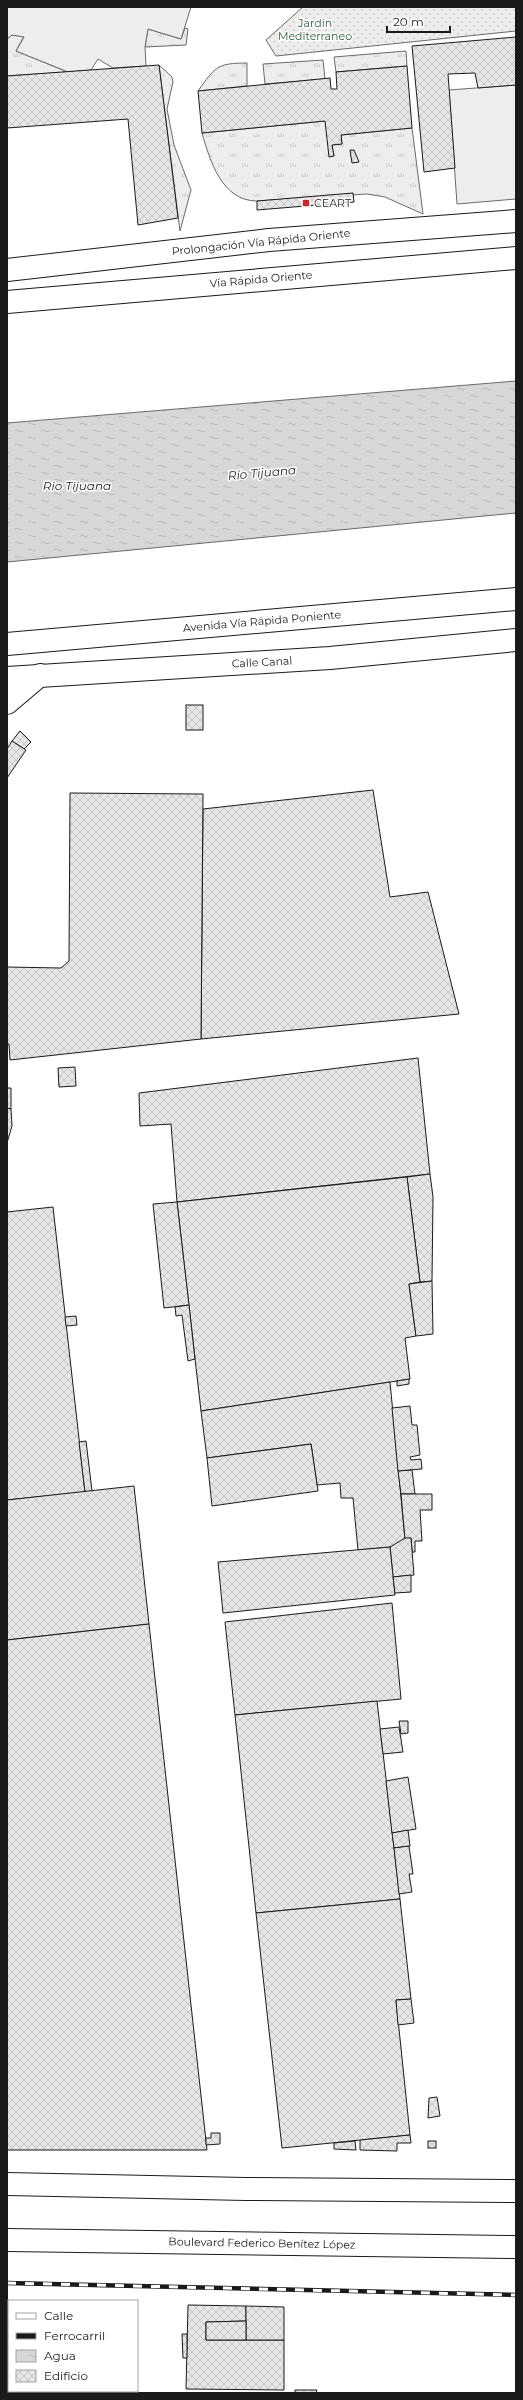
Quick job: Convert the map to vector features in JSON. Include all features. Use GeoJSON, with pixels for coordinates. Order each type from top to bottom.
{"type":"FeatureCollection","features":[{"type":"Feature","properties":{"kind":"main road","name":"Prolongación Vía Rápida Oriente"},"geometry":{"type":"LineString","coordinates":[[7,270],[269,240],[516,221]]}},
{"type":"Feature","properties":{"kind":"main road","name":"Vía Rápida Oriente"},"geometry":{"type":"LineString","coordinates":[[7,302],[516,258]]}},
{"type":"Feature","properties":{"kind":"main road","name":"Avenida Vía Rápida Poniente"},"geometry":{"type":"LineString","coordinates":[[7,644],[516,599]]}},
{"type":"Feature","properties":{"kind":"main road","name":"Calle Canal"},"geometry":{"type":"LineString","coordinates":[[7,678],[330,658],[516,640]]}},
{"type":"Feature","properties":{"kind":"main road"},"geometry":{"type":"LineString","coordinates":[[7,703],[40,675]]}},
{"type":"Feature","properties":{"kind":"main road"},"geometry":{"type":"LineString","coordinates":[[7,2184],[246,2189],[516,2191]]}},
{"type":"Feature","properties":{"kind":"main road","name":"Boulevard Federico Benítez López"},"geometry":{"type":"LineString","coordinates":[[7,2240],[516,2247]]}},
{"type":"Feature","properties":{"kind":"main road"},"geometry":{"type":"LineString","coordinates":[[7,2255],[28,2240]]}},
{"type":"Feature","properties":{"kind":"green space","name":"Jardin Mediterraneo"},"geometry":{"type":"Polygon","coordinates":[[[303,7],[516,7],[516,31],[276,56],[266,40],[303,7]]]}},
{"type":"Feature","properties":{"kind":"green space"},"geometry":{"type":"Polygon","coordinates":[[[185,28],[188,29],[186,45],[145,47],[148,29],[181,39],[185,28]]]}},
{"type":"Feature","properties":{"kind":"green space"},"geometry":{"type":"Polygon","coordinates":[[[12,35],[24,36],[16,51],[68,72],[7,76],[7,39],[12,35]]]}},
{"type":"Feature","properties":{"kind":"green space"},"geometry":{"type":"Polygon","coordinates":[[[406,51],[407,66],[336,72],[334,57],[406,51]]]}},
{"type":"Feature","properties":{"kind":"green space"},"geometry":{"type":"Polygon","coordinates":[[[323,60],[325,79],[265,84],[263,64],[323,60]]]}},
{"type":"Feature","properties":{"kind":"green space"},"geometry":{"type":"Polygon","coordinates":[[[247,63],[247,86],[198,91],[209,76],[218,68],[229,64],[247,63]]]}},
{"type":"Feature","properties":{"kind":"green space"},"geometry":{"type":"Polygon","coordinates":[[[159,65],[172,77],[173,82],[167,109],[174,145],[191,190],[180,231],[159,65]]]}},
{"type":"Feature","properties":{"kind":"green space"},"geometry":{"type":"Polygon","coordinates":[[[325,121],[334,156],[332,145],[342,144],[341,135],[412,128],[423,214],[385,197],[367,194],[257,201],[245,199],[226,187],[219,178],[209,155],[202,133],[325,121]]]}},
{"type":"Feature","properties":{"kind":"shaded area"},"geometry":{"type":"Polygon","coordinates":[[[7,7],[191,7],[181,39],[148,29],[145,47],[146,66],[113,68],[98,59],[91,70],[68,72],[16,51],[24,37],[12,35],[7,39],[7,7]]]}},
{"type":"Feature","properties":{"kind":"shaded area"},"geometry":{"type":"Polygon","coordinates":[[[516,85],[516,199],[457,204],[449,90],[516,85]]]}},
{"type":"Feature","properties":{"kind":"water","name":"Rio Tijuana"},"geometry":{"type":"Polygon","coordinates":[[[516,381],[516,513],[7,562],[7,423],[516,381]]]}},
{"type":"Feature","properties":{"kind":"building"},"geometry":{"type":"Polygon","coordinates":[[[516,37],[516,85],[478,88],[475,73],[448,74],[455,168],[424,172],[412,46],[516,37]]]}},
{"type":"Feature","properties":{"kind":"building"},"geometry":{"type":"Polygon","coordinates":[[[159,65],[178,218],[138,225],[128,119],[7,128],[7,76],[159,65]]]}},
{"type":"Feature","properties":{"kind":"building"},"geometry":{"type":"Polygon","coordinates":[[[407,66],[412,128],[341,135],[342,144],[332,145],[334,156],[329,157],[325,121],[202,133],[198,91],[330,78],[331,89],[337,89],[336,72],[407,66]]]}},
{"type":"Feature","properties":{"kind":"building"},"geometry":{"type":"Polygon","coordinates":[[[350,150],[354,150],[359,162],[352,163],[350,150]]]}},
{"type":"Feature","properties":{"kind":"building"},"geometry":{"type":"Polygon","coordinates":[[[353,193],[354,202],[257,210],[257,201],[353,193]]]}},
{"type":"Feature","properties":{"kind":"building"},"geometry":{"type":"Polygon","coordinates":[[[186,705],[203,705],[203,730],[186,730],[186,705]]]}},
{"type":"Feature","properties":{"kind":"building"},"geometry":{"type":"Polygon","coordinates":[[[20,731],[31,742],[24,749],[12,741],[20,731]]]}},
{"type":"Feature","properties":{"kind":"building"},"geometry":{"type":"Polygon","coordinates":[[[12,741],[26,750],[7,778],[7,749],[12,741]]]}},
{"type":"Feature","properties":{"kind":"building"},"geometry":{"type":"Polygon","coordinates":[[[373,790],[390,897],[428,892],[459,1014],[201,1039],[203,809],[373,790]]]}},
{"type":"Feature","properties":{"kind":"building"},"geometry":{"type":"Polygon","coordinates":[[[70,793],[203,794],[201,1039],[10,1060],[9,1044],[7,1044],[7,967],[61,968],[69,961],[70,793]]]}},
{"type":"Feature","properties":{"kind":"building"},"geometry":{"type":"Polygon","coordinates":[[[418,1058],[430,1174],[177,1202],[171,1124],[140,1126],[139,1093],[418,1058]]]}},
{"type":"Feature","properties":{"kind":"building"},"geometry":{"type":"Polygon","coordinates":[[[75,1067],[76,1086],[59,1087],[58,1068],[75,1067]]]}},
{"type":"Feature","properties":{"kind":"building"},"geometry":{"type":"Polygon","coordinates":[[[7,1088],[11,1088],[11,1109],[7,1108],[7,1088]]]}},
{"type":"Feature","properties":{"kind":"building"},"geometry":{"type":"Polygon","coordinates":[[[7,1108],[11,1109],[12,1126],[7,1143],[7,1108]]]}},
{"type":"Feature","properties":{"kind":"building"},"geometry":{"type":"Polygon","coordinates":[[[430,1174],[433,1197],[432,1281],[420,1282],[407,1177],[430,1174]]]}},
{"type":"Feature","properties":{"kind":"building"},"geometry":{"type":"Polygon","coordinates":[[[407,1177],[420,1282],[409,1284],[416,1336],[405,1338],[410,1379],[201,1411],[177,1202],[407,1177]]]}},
{"type":"Feature","properties":{"kind":"building"},"geometry":{"type":"Polygon","coordinates":[[[177,1202],[189,1305],[164,1308],[153,1204],[177,1202]]]}},
{"type":"Feature","properties":{"kind":"building"},"geometry":{"type":"Polygon","coordinates":[[[53,1207],[85,1492],[7,1500],[7,1212],[53,1207]]]}},
{"type":"Feature","properties":{"kind":"building"},"geometry":{"type":"Polygon","coordinates":[[[432,1281],[433,1334],[416,1336],[409,1284],[432,1281]]]}},
{"type":"Feature","properties":{"kind":"building"},"geometry":{"type":"Polygon","coordinates":[[[189,1305],[195,1359],[188,1361],[182,1315],[176,1316],[175,1307],[189,1305]]]}},
{"type":"Feature","properties":{"kind":"building"},"geometry":{"type":"Polygon","coordinates":[[[76,1316],[77,1325],[66,1326],[65,1317],[76,1316]]]}},
{"type":"Feature","properties":{"kind":"building"},"geometry":{"type":"Polygon","coordinates":[[[409,1379],[409,1384],[397,1386],[397,1381],[409,1379]]]}},
{"type":"Feature","properties":{"kind":"building"},"geometry":{"type":"Polygon","coordinates":[[[390,1382],[405,1539],[391,1547],[358,1550],[353,1498],[341,1498],[340,1483],[317,1485],[311,1444],[207,1458],[201,1411],[390,1382]]]}},
{"type":"Feature","properties":{"kind":"building"},"geometry":{"type":"Polygon","coordinates":[[[410,1406],[412,1425],[417,1425],[420,1455],[410,1457],[411,1460],[421,1459],[422,1469],[398,1471],[392,1408],[410,1406]]]}},
{"type":"Feature","properties":{"kind":"building"},"geometry":{"type":"Polygon","coordinates":[[[86,1441],[92,1491],[85,1492],[79,1442],[86,1441]]]}},
{"type":"Feature","properties":{"kind":"building"},"geometry":{"type":"Polygon","coordinates":[[[311,1444],[318,1491],[212,1506],[207,1458],[311,1444]]]}},
{"type":"Feature","properties":{"kind":"building"},"geometry":{"type":"Polygon","coordinates":[[[412,1470],[415,1494],[401,1494],[398,1471],[412,1470]]]}},
{"type":"Feature","properties":{"kind":"building"},"geometry":{"type":"Polygon","coordinates":[[[134,1486],[149,1624],[7,1640],[7,1500],[134,1486]]]}},
{"type":"Feature","properties":{"kind":"building"},"geometry":{"type":"Polygon","coordinates":[[[401,1494],[432,1494],[432,1510],[420,1510],[422,1541],[415,1541],[415,1552],[412,1552],[411,1538],[405,1539],[401,1494]]]}},
{"type":"Feature","properties":{"kind":"building"},"geometry":{"type":"Polygon","coordinates":[[[405,1538],[411,1538],[414,1575],[393,1577],[390,1547],[405,1538]]]}},
{"type":"Feature","properties":{"kind":"building"},"geometry":{"type":"Polygon","coordinates":[[[390,1547],[395,1595],[223,1613],[218,1562],[390,1547]]]}},
{"type":"Feature","properties":{"kind":"building"},"geometry":{"type":"Polygon","coordinates":[[[411,1575],[411,1592],[395,1593],[393,1577],[411,1575]]]}},
{"type":"Feature","properties":{"kind":"building"},"geometry":{"type":"Polygon","coordinates":[[[392,1603],[401,1699],[235,1715],[225,1622],[392,1603]]]}},
{"type":"Feature","properties":{"kind":"building"},"geometry":{"type":"Polygon","coordinates":[[[149,1624],[207,2150],[7,2150],[7,1640],[149,1624]]]}},
{"type":"Feature","properties":{"kind":"building"},"geometry":{"type":"Polygon","coordinates":[[[377,1701],[400,1899],[256,1913],[235,1715],[377,1701]]]}},
{"type":"Feature","properties":{"kind":"building"},"geometry":{"type":"Polygon","coordinates":[[[399,1721],[408,1721],[408,1733],[401,1734],[399,1721]]]}},
{"type":"Feature","properties":{"kind":"building"},"geometry":{"type":"Polygon","coordinates":[[[399,1727],[403,1752],[383,1754],[380,1729],[399,1727]]]}},
{"type":"Feature","properties":{"kind":"building"},"geometry":{"type":"Polygon","coordinates":[[[408,1777],[416,1829],[392,1833],[386,1781],[408,1777]]]}},
{"type":"Feature","properties":{"kind":"building"},"geometry":{"type":"Polygon","coordinates":[[[408,1830],[410,1846],[394,1848],[392,1833],[408,1830]]]}},
{"type":"Feature","properties":{"kind":"building"},"geometry":{"type":"Polygon","coordinates":[[[409,1846],[413,1874],[409,1874],[412,1892],[399,1894],[394,1848],[409,1846]]]}},
{"type":"Feature","properties":{"kind":"building"},"geometry":{"type":"Polygon","coordinates":[[[400,1899],[411,1999],[396,2000],[410,2135],[282,2148],[256,1913],[400,1899]]]}},
{"type":"Feature","properties":{"kind":"building"},"geometry":{"type":"Polygon","coordinates":[[[411,1999],[414,2023],[398,2025],[396,2000],[411,1999]]]}},
{"type":"Feature","properties":{"kind":"building"},"geometry":{"type":"Polygon","coordinates":[[[437,2097],[440,2116],[428,2118],[429,2098],[437,2097]]]}},
{"type":"Feature","properties":{"kind":"building"},"geometry":{"type":"Polygon","coordinates":[[[211,2133],[220,2133],[220,2144],[206,2145],[206,2138],[211,2138],[211,2133]]]}},
{"type":"Feature","properties":{"kind":"building"},"geometry":{"type":"Polygon","coordinates":[[[410,2135],[411,2143],[397,2143],[397,2151],[360,2150],[360,2140],[410,2135]]]}},
{"type":"Feature","properties":{"kind":"building"},"geometry":{"type":"Polygon","coordinates":[[[355,2141],[356,2150],[334,2149],[334,2143],[355,2141]]]}},
{"type":"Feature","properties":{"kind":"building"},"geometry":{"type":"Polygon","coordinates":[[[428,2141],[436,2141],[436,2148],[428,2148],[428,2141]]]}},
{"type":"Feature","properties":{"kind":"building"},"geometry":{"type":"Polygon","coordinates":[[[188,2305],[246,2306],[246,2321],[206,2322],[206,2340],[284,2340],[284,2390],[186,2389],[188,2305]]]}},
{"type":"Feature","properties":{"kind":"building"},"geometry":{"type":"Polygon","coordinates":[[[246,2306],[284,2307],[284,2340],[246,2340],[246,2306]]]}},
{"type":"Feature","properties":{"kind":"building"},"geometry":{"type":"Polygon","coordinates":[[[246,2321],[246,2340],[206,2340],[206,2322],[246,2321]]]}},
{"type":"Feature","properties":{"kind":"building"},"geometry":{"type":"Polygon","coordinates":[[[182,2334],[187,2334],[187,2358],[183,2358],[182,2334]]]}},
{"type":"Feature","properties":{"kind":"building"},"geometry":{"type":"Polygon","coordinates":[[[7,2353],[8,2353],[8,2390],[7,2353]]]}},
{"type":"Feature","properties":{"kind":"building"},"geometry":{"type":"Polygon","coordinates":[[[295,2390],[317,2390],[316,2393],[295,2393],[295,2390]]]}},
{"type":"Feature","properties":{"kind":"building"},"geometry":{"type":"Polygon","coordinates":[[[41,2392],[70,2392],[70,2393],[41,2392]]]}},
{"type":"Feature","properties":{"kind":"railway"},"geometry":{"type":"LineString","coordinates":[[7,2283],[516,2295]]}},
{"type":"Feature","properties":{"kind":"place","name":"CEART"},"geometry":{"type":"Point","coordinates":[306,203]}},
{"type":"Feature","properties":{"kind":"water label","name":"Río Tijuana"},"geometry":{"type":"Point","coordinates":[262,473]}}]}
